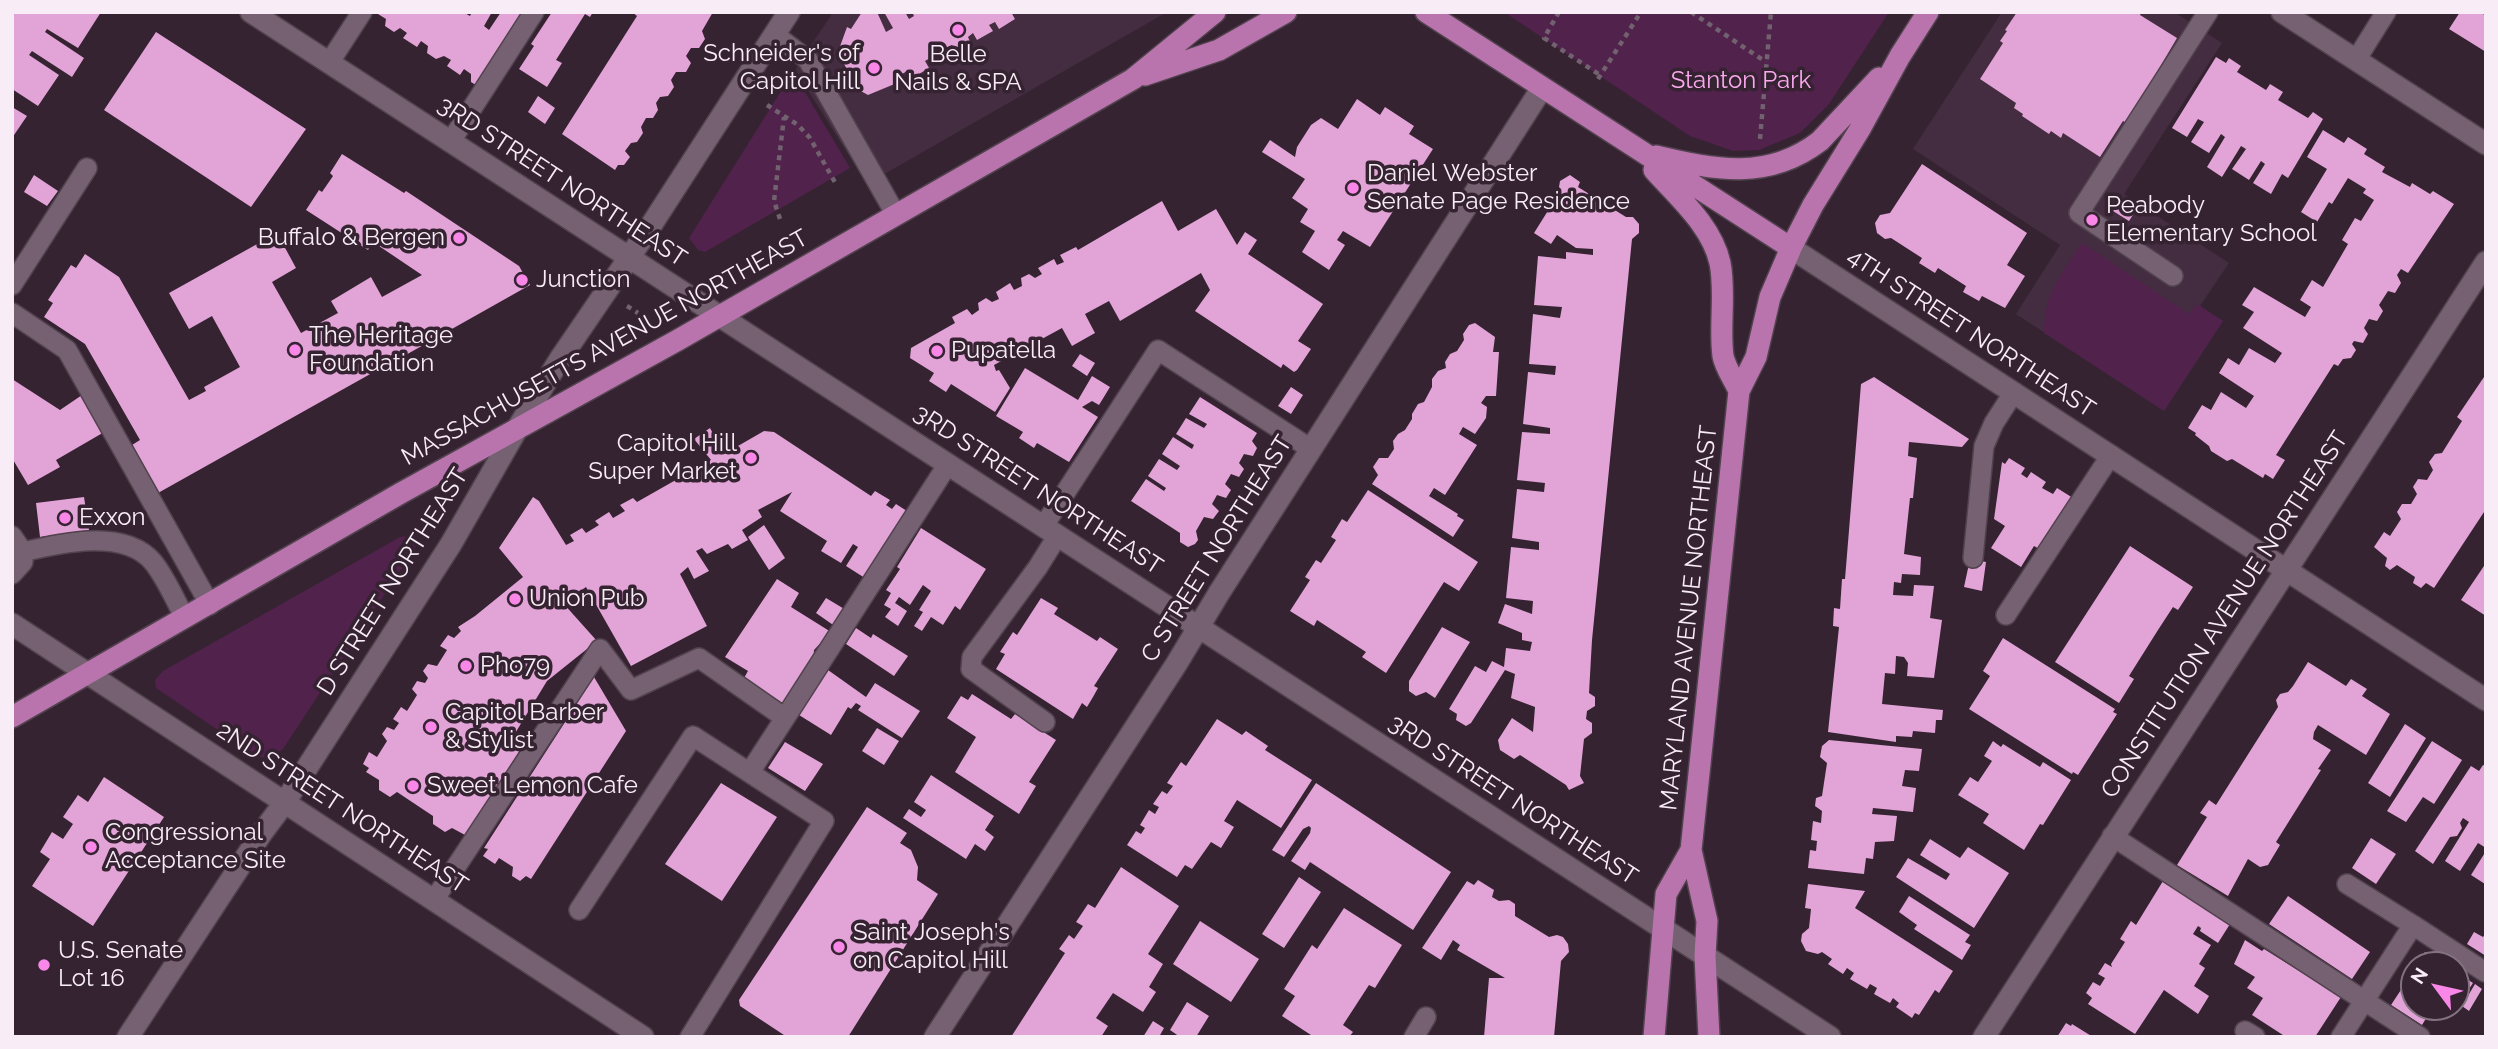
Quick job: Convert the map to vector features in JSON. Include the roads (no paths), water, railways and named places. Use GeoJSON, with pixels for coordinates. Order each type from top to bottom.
{"type":"FeatureCollection","features":[{"type":"Feature","properties":{"kind":"main road","name":"MASSACHUSETTS AVENUE NORTHEAST"},"geometry":{"type":"LineString","coordinates":[[12,717],[401,493],[720,315],[1133,79],[1215,12]]}},
{"type":"Feature","properties":{"kind":"main road"},"geometry":{"type":"LineString","coordinates":[[1133,79],[1219,50],[1286,12]]}},
{"type":"Feature","properties":{"kind":"main road"},"geometry":{"type":"LineString","coordinates":[[1791,248],[1813,205],[1928,12]]}},
{"type":"Feature","properties":{"kind":"main road","name":"4TH STREET NORTHEAST"},"geometry":{"type":"LineString","coordinates":[[1433,15],[1639,152],[1791,248]]}},
{"type":"Feature","properties":{"kind":"main road"},"geometry":{"type":"LineString","coordinates":[[1639,152],[1699,166],[1731,169],[1782,163],[1820,141],[1900,56]]}},
{"type":"Feature","properties":{"kind":"main road"},"geometry":{"type":"LineString","coordinates":[[1639,152],[1698,221],[1716,250],[1720,264],[1723,357],[1739,391]]}},
{"type":"Feature","properties":{"kind":"main road","name":"MARYLAND AVENUE NORTHEAST"},"geometry":{"type":"LineString","coordinates":[[1709,1037],[1705,956],[1707,920],[1691,850],[1739,391],[1755,357],[1770,296],[1791,248]]}},
{"type":"Feature","properties":{"kind":"main road","name":"MARYLAND AVENUE NORTHEAST"},"geometry":{"type":"LineString","coordinates":[[1654,1037],[1667,894],[1691,850]]}},
{"type":"Feature","properties":{"kind":"street","name":"3RD STREET NORTHEAST"},"geometry":{"type":"LineString","coordinates":[[251,12],[1830,1037]]}},
{"type":"Feature","properties":{"kind":"street","name":"D STREET NORTHEAST"},"geometry":{"type":"LineString","coordinates":[[128,1037],[261,834],[285,802],[451,544],[560,359],[789,12]]}},
{"type":"Feature","properties":{"kind":"street"},"geometry":{"type":"LineString","coordinates":[[2282,12],[2486,144]]}},
{"type":"Feature","properties":{"kind":"street","name":"C STREET NORTHEAST"},"geometry":{"type":"LineString","coordinates":[[934,1037],[1542,88]]}},
{"type":"Feature","properties":{"kind":"street","name":"4TH STREET NORTHEAST"},"geometry":{"type":"LineString","coordinates":[[1791,248],[2486,700]]}},
{"type":"Feature","properties":{"kind":"street","name":"CONSTITUTION AVENUE NORTHEAST"},"geometry":{"type":"LineString","coordinates":[[1984,1037],[2008,996],[2486,262]]}},
{"type":"Feature","properties":{"kind":"street","name":"2ND STREET NORTHEAST"},"geometry":{"type":"LineString","coordinates":[[12,624],[643,1037]]}},
{"type":"Feature","properties":{"kind":"street","name":"CONSTITUTION AVENUE NORTHEAST"},"geometry":{"type":"LineString","coordinates":[[1972,1037],[2008,996]]}},
{"type":"Feature","properties":{"kind":"lane"},"geometry":{"type":"LineString","coordinates":[[329,63],[362,12]]}},
{"type":"Feature","properties":{"kind":"lane"},"geometry":{"type":"LineString","coordinates":[[450,141],[534,12]]}},
{"type":"Feature","properties":{"kind":"lane"},"geometry":{"type":"LineString","coordinates":[[2173,276],[2079,213],[2208,12]]}},
{"type":"Feature","properties":{"kind":"lane"},"geometry":{"type":"LineString","coordinates":[[2356,60],[2386,12]]}},
{"type":"Feature","properties":{"kind":"lane"},"geometry":{"type":"LineString","coordinates":[[774,34],[808,60],[896,215]]}},
{"type":"Feature","properties":{"kind":"lane"},"geometry":{"type":"LineString","coordinates":[[12,285],[87,168]]}},
{"type":"Feature","properties":{"kind":"lane"},"geometry":{"type":"LineString","coordinates":[[12,313],[68,351],[210,605]]}},
{"type":"Feature","properties":{"kind":"lane"},"geometry":{"type":"LineString","coordinates":[[1045,722],[971,669],[972,657],[1038,567],[1051,531],[1158,351],[1311,449]]}},
{"type":"Feature","properties":{"kind":"lane"},"geometry":{"type":"LineString","coordinates":[[1973,558],[1984,446],[1994,423],[2014,392]]}},
{"type":"Feature","properties":{"kind":"lane"},"geometry":{"type":"LineString","coordinates":[[2006,615],[2111,455]]}},
{"type":"Feature","properties":{"kind":"lane"},"geometry":{"type":"LineString","coordinates":[[750,772],[948,464]]}},
{"type":"Feature","properties":{"kind":"lane"},"geometry":{"type":"LineString","coordinates":[[12,574],[23,562],[18,544],[100,541],[132,546],[152,561],[185,618]]}},
{"type":"Feature","properties":{"kind":"lane"},"geometry":{"type":"LineString","coordinates":[[434,900],[600,649],[631,691],[699,658],[785,718]]}},
{"type":"Feature","properties":{"kind":"lane"},"geometry":{"type":"LineString","coordinates":[[579,910],[693,736],[824,821],[690,1037]]}},
{"type":"Feature","properties":{"kind":"lane"},"geometry":{"type":"LineString","coordinates":[[2112,836],[2420,1037]]}},
{"type":"Feature","properties":{"kind":"lane"},"geometry":{"type":"LineString","coordinates":[[2347,884],[2485,972]]}},
{"type":"Feature","properties":{"kind":"lane"},"geometry":{"type":"LineString","coordinates":[[2341,1037],[2413,925]]}},
{"type":"Feature","properties":{"kind":"lane"},"geometry":{"type":"LineString","coordinates":[[1414,1037],[1426,1017]]}},
{"type":"Feature","properties":{"kind":"place","name":"Belle Nails & SPA"},"geometry":{"type":"Point","coordinates":[958,30]}},
{"type":"Feature","properties":{"kind":"place","name":"Schneider's of Capitol Hill"},"geometry":{"type":"Point","coordinates":[874,68]}},
{"type":"Feature","properties":{"kind":"place","name":"Daniel Webster Senate Page Residence"},"geometry":{"type":"Point","coordinates":[1353,188]}},
{"type":"Feature","properties":{"kind":"place","name":"Peabody Elementary School"},"geometry":{"type":"Point","coordinates":[2092,220]}},
{"type":"Feature","properties":{"kind":"place","name":"Buffalo & Bergen"},"geometry":{"type":"Point","coordinates":[459,238]}},
{"type":"Feature","properties":{"kind":"place","name":"Junction"},"geometry":{"type":"Point","coordinates":[522,280]}},
{"type":"Feature","properties":{"kind":"place","name":"The Heritage Foundation"},"geometry":{"type":"Point","coordinates":[295,350]}},
{"type":"Feature","properties":{"kind":"place","name":"Pupatella"},"geometry":{"type":"Point","coordinates":[937,351]}},
{"type":"Feature","properties":{"kind":"place","name":"Capitol Hill Super Market"},"geometry":{"type":"Point","coordinates":[751,458]}},
{"type":"Feature","properties":{"kind":"place","name":"Exxon"},"geometry":{"type":"Point","coordinates":[65,518]}},
{"type":"Feature","properties":{"kind":"place","name":"Union Pub"},"geometry":{"type":"Point","coordinates":[515,599]}},
{"type":"Feature","properties":{"kind":"place","name":"Pho79"},"geometry":{"type":"Point","coordinates":[466,666]}},
{"type":"Feature","properties":{"kind":"place","name":"Capitol Barber & Stylist"},"geometry":{"type":"Point","coordinates":[431,727]}},
{"type":"Feature","properties":{"kind":"place","name":"Sweet Lemon Cafe"},"geometry":{"type":"Point","coordinates":[413,786]}},
{"type":"Feature","properties":{"kind":"place","name":"Congressional Acceptance Site"},"geometry":{"type":"Point","coordinates":[91,847]}},
{"type":"Feature","properties":{"kind":"place","name":"Saint Joseph's on Capitol Hill"},"geometry":{"type":"Point","coordinates":[839,947]}},
{"type":"Feature","properties":{"kind":"place","name":"U.S. Senate Lot 16"},"geometry":{"type":"Point","coordinates":[44,965]}},
{"type":"Feature","properties":{"kind":"park label","name":"Stanton Park"},"geometry":{"type":"Point","coordinates":[1741,81]}}]}
